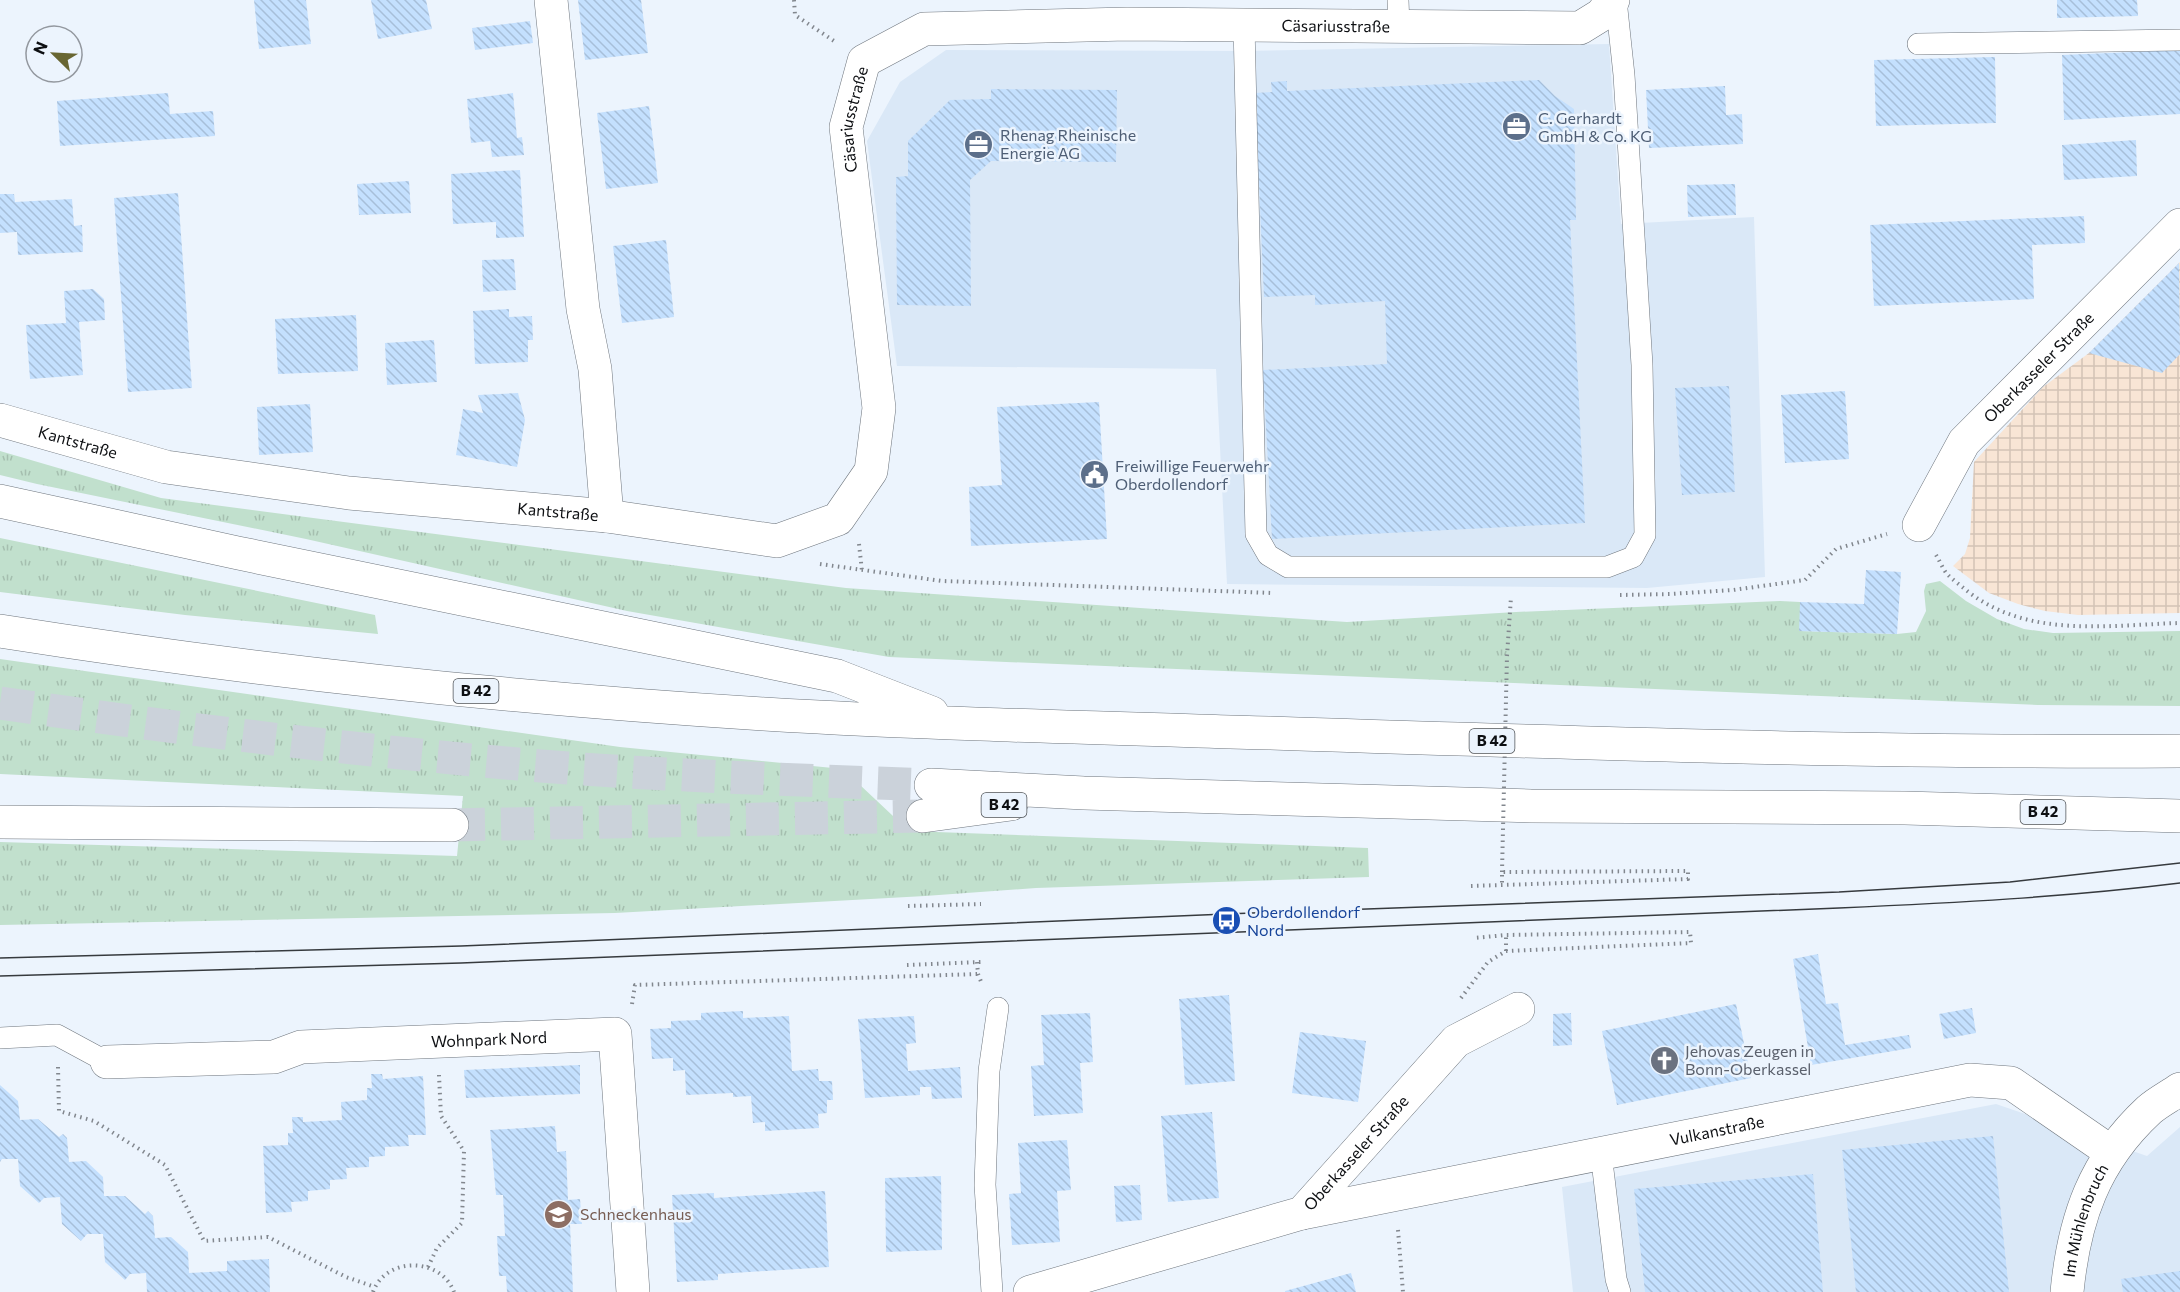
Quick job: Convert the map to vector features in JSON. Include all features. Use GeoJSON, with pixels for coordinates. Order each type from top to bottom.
{"type":"FeatureCollection","features":[{"type":"Feature","properties":{"kind":"main road","name":"Kantstraße"},"geometry":{"type":"LineString","coordinates":[[0,420],[166,467],[349,492],[607,516],[595,369],[583,309],[551,0]]}},
{"type":"Feature","properties":{"kind":"main road","name":"Cäsariusstraße"},"geometry":{"type":"LineString","coordinates":[[607,516],[777,541],[838,519],[871,471],[879,408],[846,127],[864,61],[924,29],[1127,24],[1244,25],[1398,14],[1580,28],[1601,15],[1615,0]]}},
{"type":"Feature","properties":{"kind":"main road","name":"Oberkasseler Straße"},"geometry":{"type":"LineString","coordinates":[[1919,525],[1964,442],[2180,225]]}},
{"type":"Feature","properties":{"kind":"main road","name":"B 42"},"geometry":{"type":"LineString","coordinates":[[0,501],[238,553],[837,676],[956,723]]}},
{"type":"Feature","properties":{"kind":"main road","name":"B 42"},"geometry":{"type":"LineString","coordinates":[[0,631],[197,659],[386,682],[765,714],[956,723],[1534,742],[2017,752],[2180,751]]}},
{"type":"Feature","properties":{"kind":"main road","name":"B 42"},"geometry":{"type":"LineString","coordinates":[[927,800],[1084,794],[1531,806],[1905,808],[2180,816]]}},
{"type":"Feature","properties":{"kind":"main road"},"geometry":{"type":"LineString","coordinates":[[0,822],[452,825]]}},
{"type":"Feature","properties":{"kind":"main road","name":"Oberkasseler Straße"},"geometry":{"type":"LineString","coordinates":[[1030,1292],[1302,1213],[1456,1041],[1518,1010]]}},
{"type":"Feature","properties":{"kind":"main road"},"geometry":{"type":"LineString","coordinates":[[615,1034],[633,1292]]}},
{"type":"Feature","properties":{"kind":"main road","name":"Wohnpark Nord"},"geometry":{"type":"LineString","coordinates":[[107,1062],[274,1057],[301,1047],[615,1034]]}},
{"type":"Feature","properties":{"kind":"main road","name":"Vulkanstraße"},"geometry":{"type":"LineString","coordinates":[[1302,1213],[1970,1080],[2012,1083],[2111,1152]]}},
{"type":"Feature","properties":{"kind":"main road","name":"Im Mühlenbruch"},"geometry":{"type":"LineString","coordinates":[[2067,1292],[2071,1255],[2085,1200],[2111,1152],[2150,1109],[2180,1089]]}},
{"type":"Feature","properties":{"kind":"lane"},"geometry":{"type":"LineString","coordinates":[[1244,25],[1256,534],[1268,555],[1288,567],[1607,567],[1633,557],[1645,535],[1642,365],[1624,75],[1615,0]]}},
{"type":"Feature","properties":{"kind":"lane"},"geometry":{"type":"LineString","coordinates":[[1918,44],[2180,40]]}},
{"type":"Feature","properties":{"kind":"lane"},"geometry":{"type":"LineString","coordinates":[[992,1292],[985,1185],[989,1071],[998,1008]]}},
{"type":"Feature","properties":{"kind":"lane"},"geometry":{"type":"LineString","coordinates":[[0,1038],[57,1035],[107,1062]]}},
{"type":"Feature","properties":{"kind":"lane"},"geometry":{"type":"LineString","coordinates":[[1601,1153],[1616,1279],[1620,1292]]}},
{"type":"Feature","properties":{"kind":"path"},"geometry":{"type":"LineString","coordinates":[[794,0],[795,15],[864,61]]}},
{"type":"Feature","properties":{"kind":"path"},"geometry":{"type":"LineString","coordinates":[[1502,885],[1507,656],[1511,597]]}},
{"type":"Feature","properties":{"kind":"path"},"geometry":{"type":"LineString","coordinates":[[1471,886],[1688,879],[1688,871],[1502,872]]}},
{"type":"Feature","properties":{"kind":"path"},"geometry":{"type":"LineString","coordinates":[[908,906],[981,904]]}},
{"type":"Feature","properties":{"kind":"path"},"geometry":{"type":"LineString","coordinates":[[1474,938],[1506,935],[1690,932],[1691,943],[1506,951],[1506,935]]}},
{"type":"Feature","properties":{"kind":"path"},"geometry":{"type":"LineString","coordinates":[[615,1034],[629,1018],[635,985],[978,974],[979,962],[907,965]]}},
{"type":"Feature","properties":{"kind":"path"},"geometry":{"type":"LineString","coordinates":[[57,1035],[60,1111],[94,1121],[165,1165],[204,1241],[268,1237],[374,1290],[385,1275],[398,1267],[413,1264],[429,1267],[442,1275],[454,1292]]}},
{"type":"Feature","properties":{"kind":"path"},"geometry":{"type":"LineString","coordinates":[[429,1267],[437,1248],[462,1223],[464,1151],[441,1116],[438,1041]]}},
{"type":"Feature","properties":{"kind":"path"},"geometry":{"type":"LineString","coordinates":[[1395,1195],[1403,1292]]}},
{"type":"Feature","properties":{"kind":"shaded area"},"geometry":{"type":"Polygon","coordinates":[[[1609,44],[1621,224],[1754,217],[1765,577],[1647,588],[1227,584],[1216,369],[897,366],[867,141],[900,82],[946,50],[1241,51],[1609,44]]]}},
{"type":"Feature","properties":{"kind":"shaded area"},"geometry":{"type":"Polygon","coordinates":[[[2180,262],[2180,613],[2078,615],[2045,611],[1989,593],[1953,566],[1965,554],[1970,538],[1974,462],[2043,387],[2089,353],[2180,262]]]}},
{"type":"Feature","properties":{"kind":"shaded area"},"geometry":{"type":"Polygon","coordinates":[[[1996,1104],[2147,1156],[2180,1127],[2180,1292],[1573,1292],[1562,1187],[1996,1104]]]}},
{"type":"Feature","properties":{"kind":"green space"},"geometry":{"type":"Polygon","coordinates":[[[0,451],[161,498],[846,588],[1347,622],[1516,612],[1780,601],[1800,602],[1800,631],[1897,634],[1916,632],[1926,611],[1924,591],[1926,584],[1940,581],[1966,601],[1997,619],[2024,629],[2053,633],[2180,631],[2180,706],[2038,705],[889,657],[627,611],[306,539],[37,484],[0,475],[0,451]]]}},
{"type":"Feature","properties":{"kind":"green space"},"geometry":{"type":"Polygon","coordinates":[[[0,538],[375,615],[378,634],[185,615],[0,592],[0,538]]]}},
{"type":"Feature","properties":{"kind":"green space"},"geometry":{"type":"Polygon","coordinates":[[[0,659],[620,747],[843,769],[909,831],[1368,848],[1369,877],[1036,888],[615,913],[0,925],[0,842],[457,856],[463,796],[0,774],[0,659]]]}},
{"type":"Feature","properties":{"kind":"building"},"geometry":{"type":"Polygon","coordinates":[[[254,0],[306,0],[311,44],[259,49],[254,0]]]}},
{"type":"Feature","properties":{"kind":"building"},"geometry":{"type":"Polygon","coordinates":[[[371,0],[426,0],[432,29],[378,39],[371,0]]]}},
{"type":"Feature","properties":{"kind":"building"},"geometry":{"type":"Polygon","coordinates":[[[578,0],[641,0],[648,53],[585,60],[578,0]]]}},
{"type":"Feature","properties":{"kind":"building"},"geometry":{"type":"Polygon","coordinates":[[[2057,0],[2137,0],[2138,16],[2057,18],[2057,0]]]}},
{"type":"Feature","properties":{"kind":"building"},"geometry":{"type":"Polygon","coordinates":[[[530,21],[533,43],[475,50],[472,28],[530,21]]]}},
{"type":"Feature","properties":{"kind":"building"},"geometry":{"type":"Polygon","coordinates":[[[2180,50],[2180,114],[2064,120],[2062,55],[2180,50]]]}},
{"type":"Feature","properties":{"kind":"building"},"geometry":{"type":"Polygon","coordinates":[[[1995,57],[1996,123],[1876,126],[1874,60],[1995,57]]]}},
{"type":"Feature","properties":{"kind":"building"},"geometry":{"type":"Polygon","coordinates":[[[1539,80],[1555,96],[1574,109],[1576,220],[1570,220],[1585,523],[1272,539],[1263,370],[1387,364],[1385,301],[1315,305],[1315,295],[1264,297],[1255,93],[1272,92],[1271,82],[1287,81],[1287,91],[1539,80]]]}},
{"type":"Feature","properties":{"kind":"building"},"geometry":{"type":"Polygon","coordinates":[[[1725,86],[1726,115],[1742,114],[1743,144],[1649,148],[1646,90],[1725,86]]]}},
{"type":"Feature","properties":{"kind":"building"},"geometry":{"type":"Polygon","coordinates":[[[991,89],[1117,90],[1116,162],[991,161],[970,180],[971,306],[897,305],[896,177],[908,176],[908,141],[950,100],[991,99],[991,89]]]}},
{"type":"Feature","properties":{"kind":"building"},"geometry":{"type":"Polygon","coordinates":[[[168,93],[170,114],[213,111],[215,136],[60,146],[57,101],[168,93]]]}},
{"type":"Feature","properties":{"kind":"building"},"geometry":{"type":"Polygon","coordinates":[[[513,93],[517,138],[522,137],[524,155],[492,157],[490,141],[471,143],[467,99],[513,93]]]}},
{"type":"Feature","properties":{"kind":"building"},"geometry":{"type":"Polygon","coordinates":[[[649,106],[658,183],[606,189],[597,113],[649,106]]]}},
{"type":"Feature","properties":{"kind":"building"},"geometry":{"type":"Polygon","coordinates":[[[2136,140],[2137,176],[2064,180],[2062,145],[2136,140]]]}},
{"type":"Feature","properties":{"kind":"building"},"geometry":{"type":"Polygon","coordinates":[[[520,170],[524,237],[496,238],[496,222],[453,224],[451,174],[520,170]]]}},
{"type":"Feature","properties":{"kind":"building"},"geometry":{"type":"Polygon","coordinates":[[[409,181],[411,213],[359,215],[357,184],[409,181]]]}},
{"type":"Feature","properties":{"kind":"building"},"geometry":{"type":"Polygon","coordinates":[[[1735,184],[1736,215],[1688,217],[1687,185],[1735,184]]]}},
{"type":"Feature","properties":{"kind":"building"},"geometry":{"type":"Polygon","coordinates":[[[178,193],[192,388],[128,392],[114,198],[178,193]]]}},
{"type":"Feature","properties":{"kind":"building"},"geometry":{"type":"Polygon","coordinates":[[[0,194],[14,194],[15,202],[72,199],[74,226],[82,225],[83,252],[18,255],[17,232],[0,233],[0,194]]]}},
{"type":"Feature","properties":{"kind":"building"},"geometry":{"type":"Polygon","coordinates":[[[2084,216],[2085,243],[2032,245],[2034,299],[1874,306],[1870,225],[2084,216]]]}},
{"type":"Feature","properties":{"kind":"building"},"geometry":{"type":"Polygon","coordinates":[[[666,240],[674,317],[622,323],[613,246],[666,240]]]}},
{"type":"Feature","properties":{"kind":"building"},"geometry":{"type":"Polygon","coordinates":[[[514,259],[516,290],[483,292],[482,260],[514,259]]]}},
{"type":"Feature","properties":{"kind":"building"},"geometry":{"type":"Polygon","coordinates":[[[2179,263],[2180,354],[2162,373],[2089,353],[2179,263]]]}},
{"type":"Feature","properties":{"kind":"building"},"geometry":{"type":"Polygon","coordinates":[[[93,289],[104,299],[105,320],[79,322],[83,375],[30,379],[26,325],[66,323],[64,291],[93,289]]]}},
{"type":"Feature","properties":{"kind":"building"},"geometry":{"type":"Polygon","coordinates":[[[509,309],[509,317],[532,316],[533,340],[528,340],[528,362],[475,364],[473,311],[509,309]]]}},
{"type":"Feature","properties":{"kind":"building"},"geometry":{"type":"Polygon","coordinates":[[[356,315],[358,371],[278,374],[275,319],[356,315]]]}},
{"type":"Feature","properties":{"kind":"building"},"geometry":{"type":"Polygon","coordinates":[[[434,340],[437,382],[387,385],[385,343],[434,340]]]}},
{"type":"Feature","properties":{"kind":"building"},"geometry":{"type":"Polygon","coordinates":[[[1729,386],[1735,492],[1682,495],[1675,388],[1729,386]]]}},
{"type":"Feature","properties":{"kind":"building"},"geometry":{"type":"Polygon","coordinates":[[[1845,391],[1849,459],[1785,463],[1781,395],[1845,391]]]}},
{"type":"Feature","properties":{"kind":"building"},"geometry":{"type":"Polygon","coordinates":[[[518,393],[525,420],[517,467],[456,455],[463,409],[483,413],[478,395],[518,393]]]}},
{"type":"Feature","properties":{"kind":"building"},"geometry":{"type":"Polygon","coordinates":[[[1099,402],[1107,539],[971,546],[969,487],[1002,485],[997,407],[1099,402]]]}},
{"type":"Feature","properties":{"kind":"building"},"geometry":{"type":"Polygon","coordinates":[[[310,404],[313,452],[259,455],[257,407],[310,404]]]}},
{"type":"Feature","properties":{"kind":"building"},"geometry":{"type":"Polygon","coordinates":[[[1866,570],[1901,572],[1897,634],[1799,631],[1800,602],[1864,604],[1866,570]]]}},
{"type":"Feature","properties":{"kind":"building"},"geometry":{"type":"Polygon","coordinates":[[[1818,954],[1826,1004],[1838,1003],[1845,1045],[1909,1035],[1911,1048],[1811,1065],[1793,959],[1818,954]]]}},
{"type":"Feature","properties":{"kind":"building"},"geometry":{"type":"Polygon","coordinates":[[[1229,995],[1235,1081],[1185,1085],[1179,999],[1229,995]]]}},
{"type":"Feature","properties":{"kind":"building"},"geometry":{"type":"Polygon","coordinates":[[[1736,1004],[1751,1078],[1617,1105],[1602,1031],[1736,1004]]]}},
{"type":"Feature","properties":{"kind":"building"},"geometry":{"type":"Polygon","coordinates":[[[1972,1008],[1976,1033],[1944,1039],[1939,1014],[1972,1008]]]}},
{"type":"Feature","properties":{"kind":"building"},"geometry":{"type":"Polygon","coordinates":[[[743,1011],[743,1018],[789,1016],[792,1071],[818,1069],[819,1081],[832,1081],[833,1100],[827,1100],[827,1113],[818,1114],[819,1128],[765,1131],[765,1122],[753,1123],[751,1096],[733,1097],[733,1093],[686,1095],[685,1070],[673,1071],[673,1058],[652,1059],[650,1029],[671,1028],[671,1021],[701,1020],[701,1013],[743,1011]]]}},
{"type":"Feature","properties":{"kind":"building"},"geometry":{"type":"Polygon","coordinates":[[[1090,1013],[1093,1062],[1080,1063],[1083,1113],[1034,1116],[1031,1066],[1044,1065],[1041,1015],[1090,1013]]]}},
{"type":"Feature","properties":{"kind":"building"},"geometry":{"type":"Polygon","coordinates":[[[1571,1013],[1572,1045],[1553,1046],[1553,1014],[1571,1013]]]}},
{"type":"Feature","properties":{"kind":"building"},"geometry":{"type":"Polygon","coordinates":[[[914,1016],[916,1043],[906,1044],[908,1071],[960,1067],[962,1098],[932,1099],[931,1087],[920,1087],[920,1095],[865,1098],[858,1019],[914,1016]]]}},
{"type":"Feature","properties":{"kind":"building"},"geometry":{"type":"Polygon","coordinates":[[[1300,1032],[1366,1041],[1358,1102],[1292,1093],[1300,1032]]]}},
{"type":"Feature","properties":{"kind":"building"},"geometry":{"type":"Polygon","coordinates":[[[580,1065],[580,1094],[466,1098],[464,1070],[580,1065]]]}},
{"type":"Feature","properties":{"kind":"building"},"geometry":{"type":"Polygon","coordinates":[[[371,1074],[382,1074],[383,1079],[423,1076],[426,1135],[408,1135],[409,1146],[385,1147],[385,1156],[369,1157],[369,1167],[346,1168],[347,1179],[330,1180],[330,1189],[308,1191],[308,1201],[291,1202],[292,1212],[266,1213],[263,1146],[288,1145],[288,1133],[293,1133],[292,1117],[303,1117],[303,1122],[342,1120],[341,1102],[367,1100],[367,1088],[372,1088],[371,1074]]]}},
{"type":"Feature","properties":{"kind":"building"},"geometry":{"type":"Polygon","coordinates":[[[0,1085],[18,1101],[20,1120],[38,1119],[59,1137],[63,1134],[67,1138],[69,1162],[86,1161],[103,1177],[104,1196],[125,1196],[145,1214],[148,1211],[153,1216],[155,1238],[171,1237],[188,1252],[189,1273],[227,1271],[227,1261],[269,1259],[270,1292],[147,1292],[146,1273],[130,1274],[125,1280],[105,1262],[103,1234],[87,1234],[81,1241],[62,1224],[60,1197],[44,1198],[39,1203],[20,1186],[18,1159],[2,1159],[0,1162],[0,1085]]]}},
{"type":"Feature","properties":{"kind":"building"},"geometry":{"type":"Polygon","coordinates":[[[1212,1112],[1219,1198],[1168,1202],[1161,1116],[1212,1112]]]}},
{"type":"Feature","properties":{"kind":"building"},"geometry":{"type":"Polygon","coordinates":[[[555,1126],[557,1152],[566,1151],[568,1200],[580,1199],[582,1224],[570,1224],[573,1292],[507,1292],[506,1276],[499,1276],[497,1236],[505,1236],[503,1195],[496,1195],[490,1130],[555,1126]]]}},
{"type":"Feature","properties":{"kind":"building"},"geometry":{"type":"Polygon","coordinates":[[[1993,1136],[2009,1292],[1856,1292],[1842,1150],[1993,1136]]]}},
{"type":"Feature","properties":{"kind":"building"},"geometry":{"type":"Polygon","coordinates":[[[1067,1140],[1071,1190],[1057,1191],[1060,1242],[1012,1245],[1009,1194],[1021,1193],[1018,1143],[1067,1140]]]}},
{"type":"Feature","properties":{"kind":"building"},"geometry":{"type":"Polygon","coordinates":[[[1813,1174],[1823,1292],[1645,1292],[1634,1189],[1813,1174]]]}},
{"type":"Feature","properties":{"kind":"building"},"geometry":{"type":"Polygon","coordinates":[[[941,1176],[942,1250],[886,1252],[885,1178],[941,1176]]]}},
{"type":"Feature","properties":{"kind":"building"},"geometry":{"type":"Polygon","coordinates":[[[1140,1185],[1142,1220],[1116,1222],[1114,1186],[1140,1185]]]}},
{"type":"Feature","properties":{"kind":"building"},"geometry":{"type":"Polygon","coordinates":[[[825,1191],[829,1267],[718,1274],[718,1280],[677,1282],[672,1195],[714,1193],[714,1198],[825,1191]]]}},
{"type":"Feature","properties":{"kind":"building"},"geometry":{"type":"Polygon","coordinates":[[[2180,1271],[2180,1292],[2123,1292],[2121,1279],[2180,1271]]]}},
{"type":"Feature","properties":{"kind":"building"},"geometry":{"type":"Polygon","coordinates":[[[1351,1273],[1356,1292],[1285,1292],[1285,1291],[1351,1273]]]}},
{"type":"Feature","properties":{"kind":"tunnel"},"geometry":{"type":"LineString","coordinates":[[0,703],[270,739],[541,766],[931,785]]}},
{"type":"Feature","properties":{"kind":"tunnel"},"geometry":{"type":"LineString","coordinates":[[452,825],[923,816]]}},
{"type":"Feature","properties":{"kind":"tram line"},"geometry":{"type":"LineString","coordinates":[[0,958],[461,946],[1226,914],[1839,892],[2010,882],[2180,863]]}},
{"type":"Feature","properties":{"kind":"tram line"},"geometry":{"type":"LineString","coordinates":[[0,976],[461,963],[1839,908],[2010,899],[2180,883]]}},
{"type":"Feature","properties":{"kind":"place","name":"C. Gerhardt GmbH & Co. KG"},"geometry":{"type":"Point","coordinates":[1517,127]}},
{"type":"Feature","properties":{"kind":"place","name":"Rhenag Rheinische Energie AG"},"geometry":{"type":"Point","coordinates":[979,144]}},
{"type":"Feature","properties":{"kind":"place","name":"Freiwillige Feuerwehr Oberdollendorf"},"geometry":{"type":"Point","coordinates":[1094,475]}},
{"type":"Feature","properties":{"kind":"place","name":"Oberdollendorf Nord"},"geometry":{"type":"Point","coordinates":[1226,921]}},
{"type":"Feature","properties":{"kind":"place","name":"Jehovas Zeugen in Bonn-Oberkassel"},"geometry":{"type":"Point","coordinates":[1664,1060]}},
{"type":"Feature","properties":{"kind":"place","name":"Schneckenhaus"},"geometry":{"type":"Point","coordinates":[559,1214]}}]}
